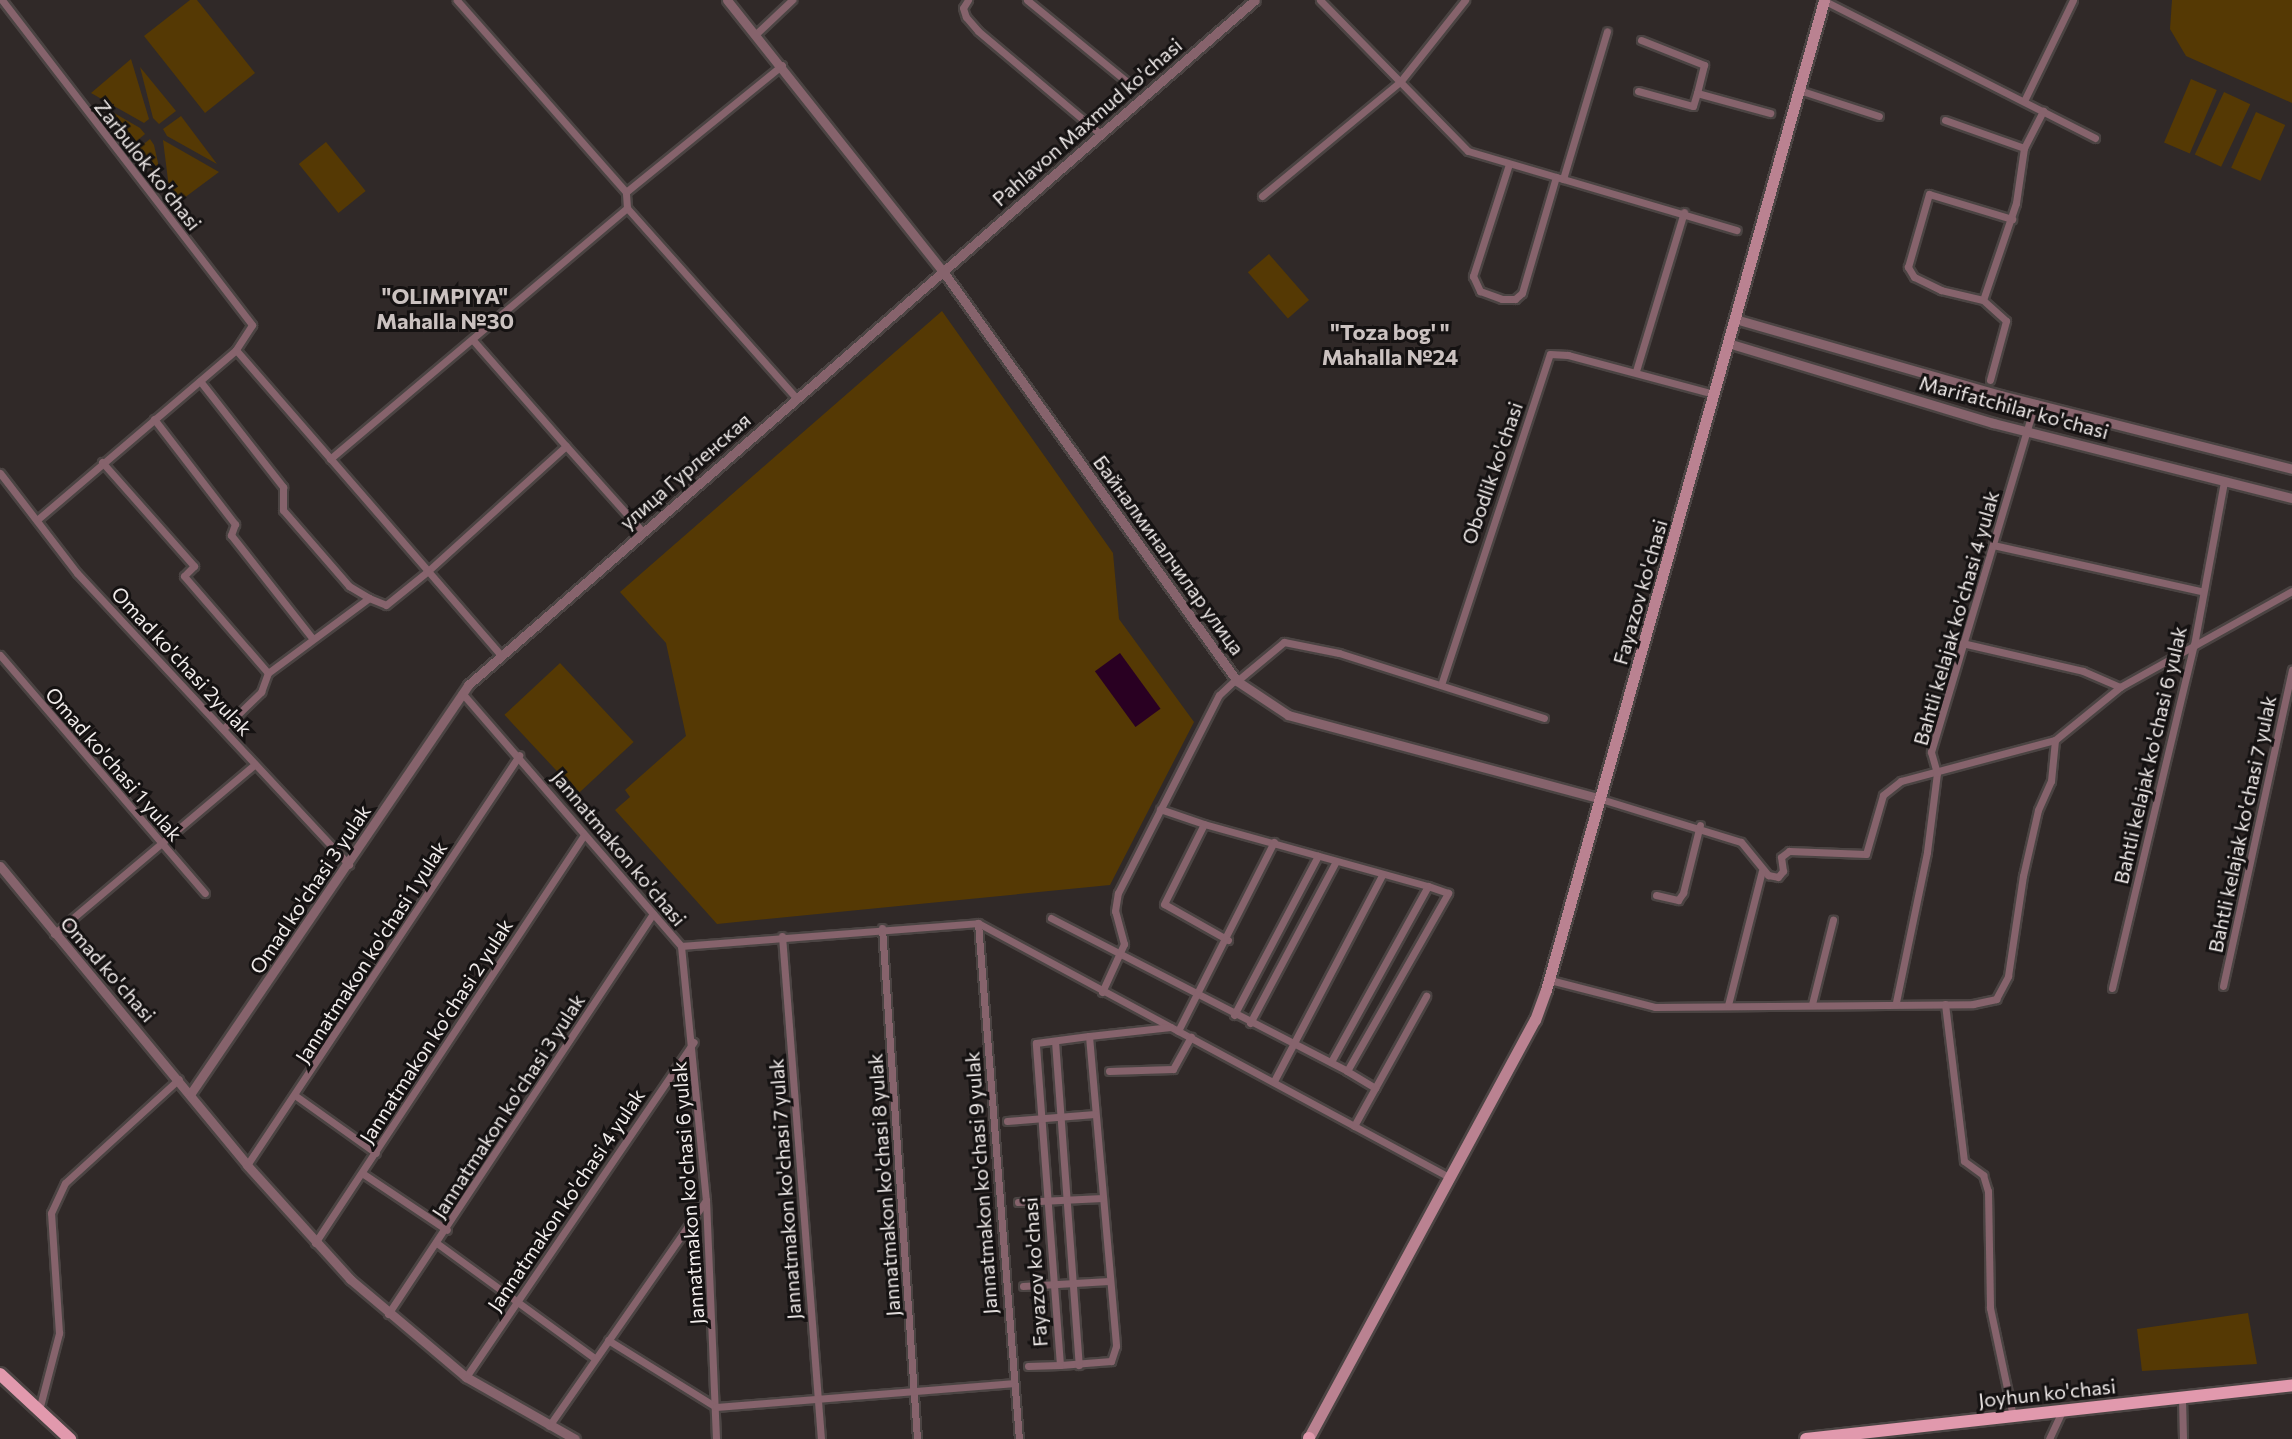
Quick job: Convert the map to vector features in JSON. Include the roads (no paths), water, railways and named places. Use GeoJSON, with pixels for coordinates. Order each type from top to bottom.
{"type":"FeatureCollection","features":[{"type":"Feature","properties":{"kind":"main road","name":"Fayazov ko'chasi"},"geometry":{"type":"LineString","coordinates":[[1309,1439],[1535,1020],[1550,980],[1824,0]]}},
{"type":"Feature","properties":{"kind":"main road"},"geometry":{"type":"LineString","coordinates":[[0,1374],[70,1439]]}},
{"type":"Feature","properties":{"kind":"main road","name":"Joyhun ko'chasi"},"geometry":{"type":"LineString","coordinates":[[1806,1439],[2292,1385]]}},
{"type":"Feature","properties":{"kind":"street","name":"Zarbulok ko'chasi"},"geometry":{"type":"LineString","coordinates":[[2,0],[252,325],[236,350]]}},
{"type":"Feature","properties":{"kind":"street"},"geometry":{"type":"LineString","coordinates":[[457,0],[626,192],[627,208],[796,398]]}},
{"type":"Feature","properties":{"kind":"street","name":"Байналминалчилар улица"},"geometry":{"type":"LineString","coordinates":[[727,0],[782,65],[942,270],[1236,680],[1288,715],[1700,825],[1741,842],[1762,871]]}},
{"type":"Feature","properties":{"kind":"street"},"geometry":{"type":"LineString","coordinates":[[756,34],[792,0]]}},
{"type":"Feature","properties":{"kind":"street"},"geometry":{"type":"LineString","coordinates":[[968,0],[963,8],[978,31],[1099,133]]}},
{"type":"Feature","properties":{"kind":"street"},"geometry":{"type":"LineString","coordinates":[[1027,0],[1126,81]]}},
{"type":"Feature","properties":{"kind":"street","name":"Pahlavon Maxmud ko'chasi"},"geometry":{"type":"LineString","coordinates":[[942,270],[1255,0]]}},
{"type":"Feature","properties":{"kind":"street"},"geometry":{"type":"LineString","coordinates":[[1320,0],[1468,151],[1737,230]]}},
{"type":"Feature","properties":{"kind":"street"},"geometry":{"type":"LineString","coordinates":[[1262,196],[1400,82],[1465,0]]}},
{"type":"Feature","properties":{"kind":"street"},"geometry":{"type":"LineString","coordinates":[[1824,0],[2095,138]]}},
{"type":"Feature","properties":{"kind":"street"},"geometry":{"type":"LineString","coordinates":[[2024,101],[2073,0]]}},
{"type":"Feature","properties":{"kind":"street"},"geometry":{"type":"LineString","coordinates":[[1509,164],[1473,276],[1480,291],[1502,299],[1515,299],[1522,293],[1607,31]]}},
{"type":"Feature","properties":{"kind":"street"},"geometry":{"type":"LineString","coordinates":[[1638,91],[1693,106],[1704,65],[1641,40]]}},
{"type":"Feature","properties":{"kind":"street"},"geometry":{"type":"LineString","coordinates":[[626,192],[782,65]]}},
{"type":"Feature","properties":{"kind":"street"},"geometry":{"type":"LineString","coordinates":[[1799,90],[1879,116]]}},
{"type":"Feature","properties":{"kind":"street"},"geometry":{"type":"LineString","coordinates":[[1697,93],[1770,113]]}},
{"type":"Feature","properties":{"kind":"street"},"geometry":{"type":"LineString","coordinates":[[1983,300],[2012,219],[2024,148],[2043,111]]}},
{"type":"Feature","properties":{"kind":"street"},"geometry":{"type":"LineString","coordinates":[[1945,120],[2024,148]]}},
{"type":"Feature","properties":{"kind":"street"},"geometry":{"type":"LineString","coordinates":[[1990,380],[2006,321],[1983,300],[1941,290],[1914,277],[1908,267],[1929,194],[2012,219]]}},
{"type":"Feature","properties":{"kind":"street"},"geometry":{"type":"LineString","coordinates":[[330,459],[627,208]]}},
{"type":"Feature","properties":{"kind":"street"},"geometry":{"type":"LineString","coordinates":[[1636,371],[1684,212]]}},
{"type":"Feature","properties":{"kind":"street","name":"улица Гурленская"},"geometry":{"type":"LineString","coordinates":[[454,702],[500,654],[942,270]]}},
{"type":"Feature","properties":{"kind":"street","name":"Marifatchilar ko'chasi"},"geometry":{"type":"LineString","coordinates":[[1735,319],[2035,403],[2292,469]]}},
{"type":"Feature","properties":{"kind":"street"},"geometry":{"type":"LineString","coordinates":[[472,339],[643,532]]}},
{"type":"Feature","properties":{"kind":"street","name":"Marifatchilar ko'chasi"},"geometry":{"type":"LineString","coordinates":[[1728,343],[2026,431],[2292,498]]}},
{"type":"Feature","properties":{"kind":"street"},"geometry":{"type":"LineString","coordinates":[[37,520],[236,350],[500,654]]}},
{"type":"Feature","properties":{"kind":"street","name":"Obodlik ko'chasi"},"geometry":{"type":"LineString","coordinates":[[1441,685],[1550,354],[1636,371],[1714,394]]}},
{"type":"Feature","properties":{"kind":"street"},"geometry":{"type":"LineString","coordinates":[[200,381],[283,487],[283,510],[349,586],[386,605],[566,446]]}},
{"type":"Feature","properties":{"kind":"street","name":"Bahtli kelajak ko'chasi 4 yulak"},"geometry":{"type":"LineString","coordinates":[[1896,1002],[1937,773],[1931,752],[2035,403]]}},
{"type":"Feature","properties":{"kind":"street"},"geometry":{"type":"LineString","coordinates":[[154,419],[235,524],[231,535],[312,638]]}},
{"type":"Feature","properties":{"kind":"street"},"geometry":{"type":"LineString","coordinates":[[102,462],[194,566],[184,576],[268,673]]}},
{"type":"Feature","properties":{"kind":"street","name":"Omad ko'chasi 2yulak"},"geometry":{"type":"LineString","coordinates":[[0,473],[77,573],[349,865]]}},
{"type":"Feature","properties":{"kind":"street","name":"Bahtli kelajak ko'chasi 6 yulak"},"geometry":{"type":"LineString","coordinates":[[2112,988],[2194,645],[2201,591],[2224,482]]}},
{"type":"Feature","properties":{"kind":"street"},"geometry":{"type":"LineString","coordinates":[[1993,545],[2201,591]]}},
{"type":"Feature","properties":{"kind":"street"},"geometry":{"type":"LineString","coordinates":[[1728,1005],[1762,871],[1778,877],[1783,871],[1781,857],[1789,851],[1866,854],[1883,795],[1901,781],[2055,740],[2120,687],[2292,591]]}},
{"type":"Feature","properties":{"kind":"street"},"geometry":{"type":"LineString","coordinates":[[224,728],[261,692],[268,673],[369,598]]}},
{"type":"Feature","properties":{"kind":"street"},"geometry":{"type":"LineString","coordinates":[[1102,992],[1124,944],[1115,911],[1118,893],[1219,695],[1284,642],[1441,685],[1544,718]]}},
{"type":"Feature","properties":{"kind":"street"},"geometry":{"type":"LineString","coordinates":[[1962,643],[2083,671],[2120,687]]}},
{"type":"Feature","properties":{"kind":"street","name":"Omad ko'chasi 1 yulak"},"geometry":{"type":"LineString","coordinates":[[0,655],[205,893]]}},
{"type":"Feature","properties":{"kind":"street","name":"Bahtli kelajak ko'chasi 7 yulak"},"geometry":{"type":"LineString","coordinates":[[2223,986],[2292,669]]}},
{"type":"Feature","properties":{"kind":"street","name":"Jannatmakon ko'chasi"},"geometry":{"type":"LineString","coordinates":[[462,693],[519,755],[583,836],[681,946],[882,928],[978,923]]}},
{"type":"Feature","properties":{"kind":"street","name":"Omad ko'chasi 3 yulak"},"geometry":{"type":"LineString","coordinates":[[191,1093],[349,865],[454,702]]}},
{"type":"Feature","properties":{"kind":"street"},"geometry":{"type":"LineString","coordinates":[[1550,980],[1655,1007],[1896,1002],[1945,1004],[1996,999],[2008,976],[2023,876],[2038,810],[2051,781],[2055,740]]}},
{"type":"Feature","properties":{"kind":"street","name":"Jannatmakon ko'chasi 1 yulak"},"geometry":{"type":"LineString","coordinates":[[247,1165],[296,1096],[519,755]]}},
{"type":"Feature","properties":{"kind":"street"},"geometry":{"type":"LineString","coordinates":[[54,934],[255,764]]}},
{"type":"Feature","properties":{"kind":"street"},"geometry":{"type":"LineString","coordinates":[[1160,809],[1448,893],[1347,1071]]}},
{"type":"Feature","properties":{"kind":"street"},"geometry":{"type":"LineString","coordinates":[[1204,824],[1164,904],[1228,940]]}},
{"type":"Feature","properties":{"kind":"street"},"geometry":{"type":"LineString","coordinates":[[1656,895],[1678,900],[1683,893],[1700,825]]}},
{"type":"Feature","properties":{"kind":"street","name":"Jannatmakon ko'chasi 2 yulak"},"geometry":{"type":"LineString","coordinates":[[315,1243],[583,836]]}},
{"type":"Feature","properties":{"kind":"street"},"geometry":{"type":"LineString","coordinates":[[1175,1029],[1198,996],[1228,940],[1274,842]]}},
{"type":"Feature","properties":{"kind":"street"},"geometry":{"type":"LineString","coordinates":[[1234,1015],[1318,856]]}},
{"type":"Feature","properties":{"kind":"street"},"geometry":{"type":"LineString","coordinates":[[1250,1023],[1336,861]]}},
{"type":"Feature","properties":{"kind":"street","name":"Omad ko'chasi"},"geometry":{"type":"LineString","coordinates":[[0,866],[315,1243],[388,1314],[466,1377],[575,1439]]}},
{"type":"Feature","properties":{"kind":"street"},"geometry":{"type":"LineString","coordinates":[[1274,1081],[1382,875]]}},
{"type":"Feature","properties":{"kind":"street"},"geometry":{"type":"LineString","coordinates":[[1331,1062],[1428,886]]}},
{"type":"Feature","properties":{"kind":"street","name":"Jannatmakon ko'chasi 3 yulak"},"geometry":{"type":"LineString","coordinates":[[388,1314],[438,1244],[653,914]]}},
{"type":"Feature","properties":{"kind":"street"},"geometry":{"type":"LineString","coordinates":[[1051,918],[1292,1046],[1331,1062],[1375,1088]]}},
{"type":"Feature","properties":{"kind":"street"},"geometry":{"type":"LineString","coordinates":[[1812,1004],[1833,920]]}},
{"type":"Feature","properties":{"kind":"street"},"geometry":{"type":"LineString","coordinates":[[978,923],[1449,1177]]}},
{"type":"Feature","properties":{"kind":"street","name":"Jannatmakon ko'chasi 9 yulak"},"geometry":{"type":"LineString","coordinates":[[978,923],[1012,1383],[1019,1439]]}},
{"type":"Feature","properties":{"kind":"street","name":"Jannatmakon ko'chasi 8 yulak"},"geometry":{"type":"LineString","coordinates":[[882,928],[917,1439]]}},
{"type":"Feature","properties":{"kind":"street","name":"Jannatmakon ko'chasi 7 yulak"},"geometry":{"type":"LineString","coordinates":[[782,936],[821,1439]]}},
{"type":"Feature","properties":{"kind":"street","name":"Jannatmakon ko'chasi 6 yulak"},"geometry":{"type":"LineString","coordinates":[[681,946],[694,1042],[706,1200],[716,1439]]}},
{"type":"Feature","properties":{"kind":"street"},"geometry":{"type":"LineString","coordinates":[[1354,1126],[1426,996]]}},
{"type":"Feature","properties":{"kind":"street"},"geometry":{"type":"LineString","coordinates":[[1945,1004],[1964,1161],[1983,1175],[1988,1191],[1990,1308],[2013,1416]]}},
{"type":"Feature","properties":{"kind":"street"},"geometry":{"type":"LineString","coordinates":[[1079,1365],[1055,1041],[1175,1029]]}},
{"type":"Feature","properties":{"kind":"street","name":"Fayazov ko'chasi"},"geometry":{"type":"LineString","coordinates":[[1055,1041],[1036,1043],[1060,1365],[1102,1363],[1115,1355],[1089,1036]]}},
{"type":"Feature","properties":{"kind":"street"},"geometry":{"type":"LineString","coordinates":[[1109,1071],[1173,1069],[1191,1037]]}},
{"type":"Feature","properties":{"kind":"street","name":"Jannatmakon ko'chasi 4 yulak"},"geometry":{"type":"LineString","coordinates":[[466,1377],[694,1042]]}},
{"type":"Feature","properties":{"kind":"street"},"geometry":{"type":"LineString","coordinates":[[39,1410],[59,1333],[51,1213],[65,1183],[179,1079]]}},
{"type":"Feature","properties":{"kind":"street"},"geometry":{"type":"LineString","coordinates":[[296,1096],[376,1153]]}},
{"type":"Feature","properties":{"kind":"street"},"geometry":{"type":"LineString","coordinates":[[1007,1121],[1095,1114]]}},
{"type":"Feature","properties":{"kind":"street"},"geometry":{"type":"LineString","coordinates":[[362,1173],[447,1230]]}},
{"type":"Feature","properties":{"kind":"street"},"geometry":{"type":"LineString","coordinates":[[1018,1202],[1103,1198]]}},
{"type":"Feature","properties":{"kind":"street"},"geometry":{"type":"LineString","coordinates":[[549,1426],[593,1357],[706,1200]]}},
{"type":"Feature","properties":{"kind":"street"},"geometry":{"type":"LineString","coordinates":[[438,1244],[593,1357]]}},
{"type":"Feature","properties":{"kind":"street"},"geometry":{"type":"LineString","coordinates":[[1023,1286],[1109,1281]]}},
{"type":"Feature","properties":{"kind":"street"},"geometry":{"type":"LineString","coordinates":[[608,1340],[716,1407],[1012,1383]]}},
{"type":"Feature","properties":{"kind":"street"},"geometry":{"type":"LineString","coordinates":[[1028,1366],[1060,1365]]}},
{"type":"Feature","properties":{"kind":"street"},"geometry":{"type":"LineString","coordinates":[[2182,1398],[2183,1439]]}},
{"type":"Feature","properties":{"kind":"street"},"geometry":{"type":"LineString","coordinates":[[2049,1439],[2062,1411]]}},
{"type":"Feature","properties":{"kind":"district","name":"\"OLIMPIYA\" Mahalla №30"},"geometry":{"type":"Point","coordinates":[445,308]}},
{"type":"Feature","properties":{"kind":"district","name":"\"Toza bog' \" Mahalla №24"},"geometry":{"type":"Point","coordinates":[1390,344]}}]}
